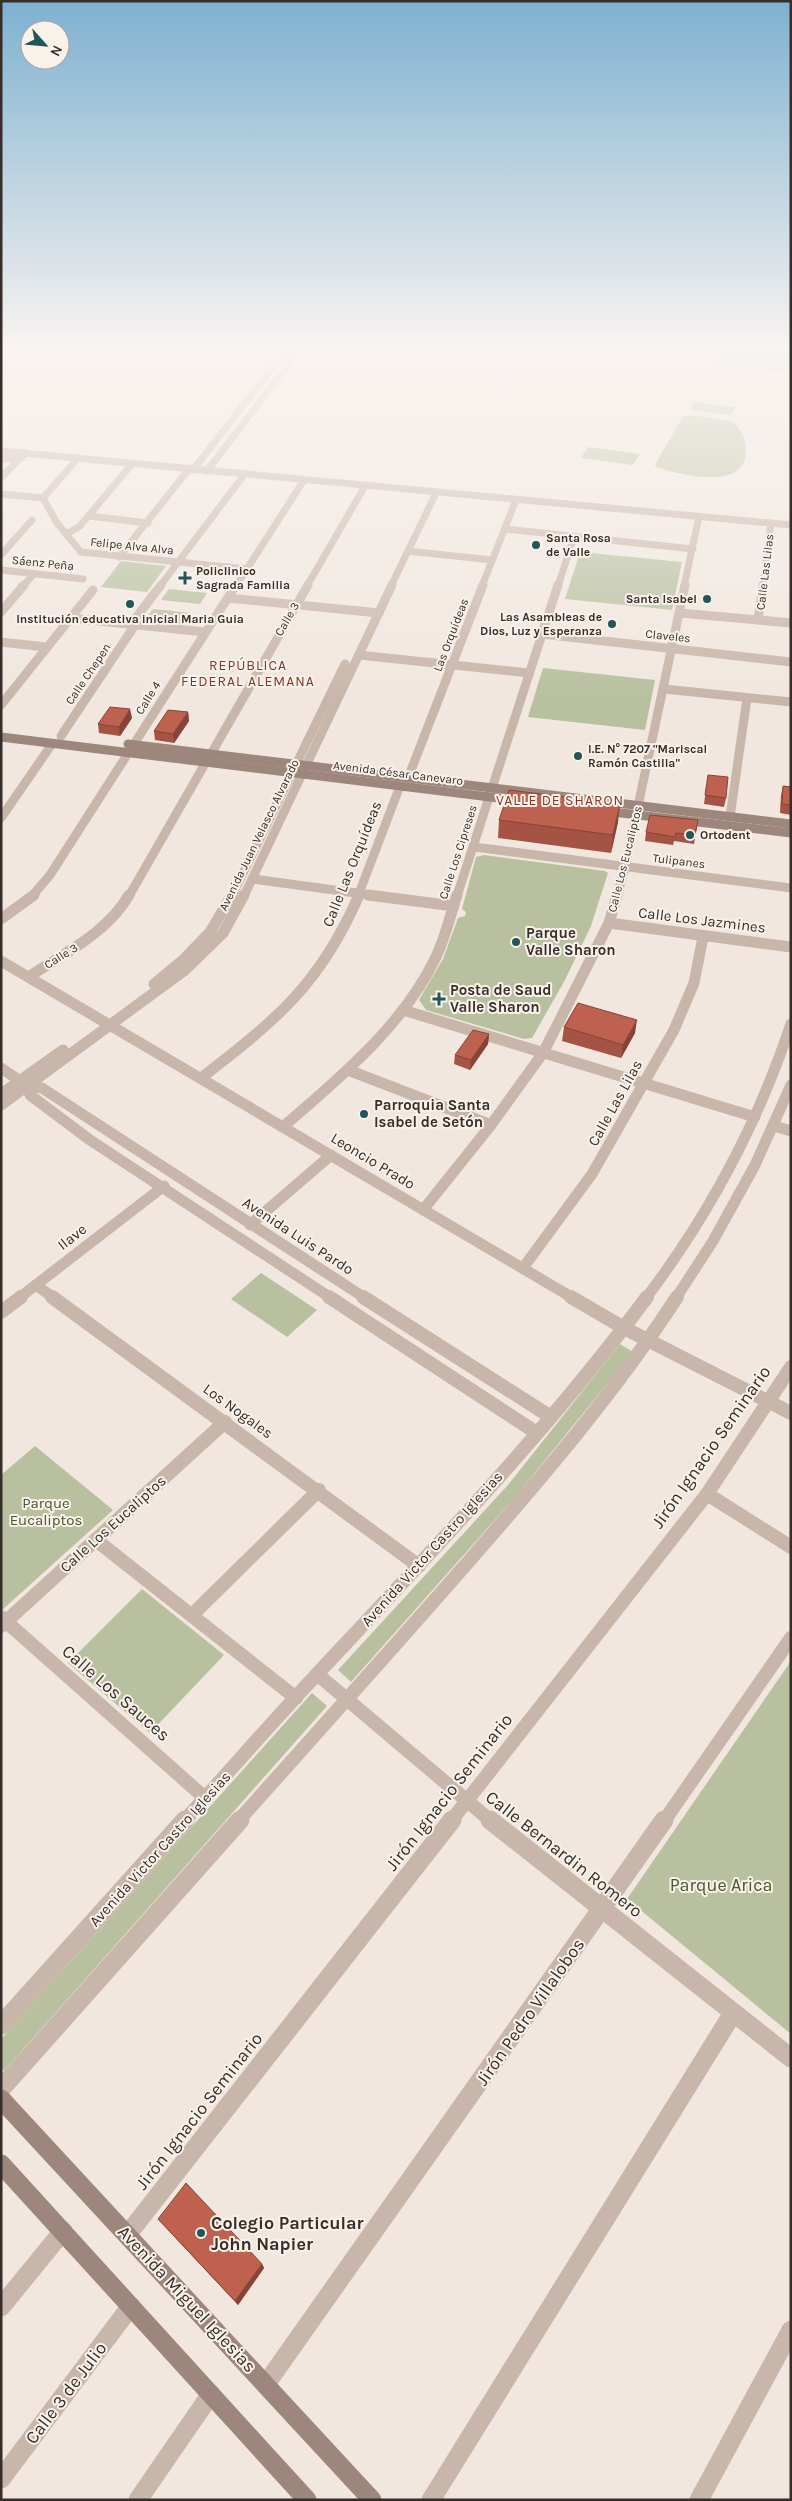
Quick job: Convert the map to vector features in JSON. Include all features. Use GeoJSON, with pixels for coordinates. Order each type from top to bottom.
{"type":"FeatureCollection","features":[{"type":"Feature","properties":{"kind":"main road","name":"Avenida César Canevaro"},"geometry":{"type":"LineString","coordinates":[[1,729],[61,736],[206,762],[408,778],[490,792],[638,810],[791,834]]}},
{"type":"Feature","properties":{"kind":"main road","name":"Avenida César Canevaro"},"geometry":{"type":"LineString","coordinates":[[1,737],[52,744],[211,754],[293,769]]}},
{"type":"Feature","properties":{"kind":"main road","name":"Avenida César Canevaro"},"geometry":{"type":"LineString","coordinates":[[304,769],[400,786],[490,792]]}},
{"type":"Feature","properties":{"kind":"main road","name":"Avenida César Canevaro"},"geometry":{"type":"LineString","coordinates":[[638,810],[791,824]]}},
{"type":"Feature","properties":{"kind":"main road","name":"Avenida Miguel Iglesias"},"geometry":{"type":"LineString","coordinates":[[1,2099],[128,2234],[372,2500]]}},
{"type":"Feature","properties":{"kind":"main road"},"geometry":{"type":"LineString","coordinates":[[1,2164],[304,2499]]}},
{"type":"Feature","properties":{"kind":"street"},"geometry":{"type":"LineString","coordinates":[[1,478],[14,465]]}},
{"type":"Feature","properties":{"kind":"street"},"geometry":{"type":"LineString","coordinates":[[1,494],[43,498],[72,465]]}},
{"type":"Feature","properties":{"kind":"street"},"geometry":{"type":"LineString","coordinates":[[66,534],[80,527],[131,465]]}},
{"type":"Feature","properties":{"kind":"street"},"geometry":{"type":"LineString","coordinates":[[139,465],[791,525]]}},
{"type":"Feature","properties":{"kind":"street"},"geometry":{"type":"LineString","coordinates":[[120,557],[195,465]]}},
{"type":"Feature","properties":{"kind":"street"},"geometry":{"type":"LineString","coordinates":[[207,471],[212,465]]}},
{"type":"Feature","properties":{"kind":"street","name":"Calle Chepen"},"geometry":{"type":"LineString","coordinates":[[61,736],[133,625],[244,475]]}},
{"type":"Feature","properties":{"kind":"street","name":"Calle 4"},"geometry":{"type":"LineString","coordinates":[[1,919],[36,893],[50,874],[304,480]]}},
{"type":"Feature","properties":{"kind":"street","name":"Calle 3"},"geometry":{"type":"LineString","coordinates":[[211,754],[365,486]]}},
{"type":"Feature","properties":{"kind":"street","name":"Avenida Juan Velasco Alvarado"},"geometry":{"type":"LineString","coordinates":[[109,1022],[182,960],[210,932],[234,892],[293,769],[408,551],[432,493]]}},
{"type":"Feature","properties":{"kind":"street","name":"Avenida Juan Velasco Alvarado"},"geometry":{"type":"LineString","coordinates":[[1,1105],[24,1083],[185,970],[213,944],[232,920],[359,654],[375,613],[432,493]]}},
{"type":"Feature","properties":{"kind":"street","name":"Felipe Alva Alva"},"geometry":{"type":"LineString","coordinates":[[43,498],[66,534],[81,552],[246,569]]}},
{"type":"Feature","properties":{"kind":"street","name":"Las Orquídeas"},"geometry":{"type":"LineString","coordinates":[[408,778],[516,500]]}},
{"type":"Feature","properties":{"kind":"street"},"geometry":{"type":"LineString","coordinates":[[89,516],[148,523]]}},
{"type":"Feature","properties":{"kind":"street","name":"Calle Los Eucaliptos"},"geometry":{"type":"LineString","coordinates":[[423,1210],[491,1126],[543,1053],[609,923],[625,867],[638,810],[699,517]]}},
{"type":"Feature","properties":{"kind":"street"},"geometry":{"type":"LineString","coordinates":[[1,555],[32,520]]}},
{"type":"Feature","properties":{"kind":"street","name":"Calle Las Lilas"},"geometry":{"type":"LineString","coordinates":[[758,620],[771,523]]}},
{"type":"Feature","properties":{"kind":"street"},"geometry":{"type":"LineString","coordinates":[[504,529],[693,549]]}},
{"type":"Feature","properties":{"kind":"street","name":"Calle Los Cipreses"},"geometry":{"type":"LineString","coordinates":[[283,1127],[348,1070],[402,1010],[435,959],[474,847],[490,792],[574,536]]}},
{"type":"Feature","properties":{"kind":"street"},"geometry":{"type":"LineString","coordinates":[[408,551],[492,560]]}},
{"type":"Feature","properties":{"kind":"street","name":"Sáenz Peña"},"geometry":{"type":"LineString","coordinates":[[1,570],[83,579]]}},
{"type":"Feature","properties":{"kind":"street"},"geometry":{"type":"LineString","coordinates":[[1,612],[34,574]]}},
{"type":"Feature","properties":{"kind":"street"},"geometry":{"type":"LineString","coordinates":[[1,705],[93,590]]}},
{"type":"Feature","properties":{"kind":"street"},"geometry":{"type":"LineString","coordinates":[[228,598],[375,613]]}},
{"type":"Feature","properties":{"kind":"street"},"geometry":{"type":"LineString","coordinates":[[680,613],[791,624]]}},
{"type":"Feature","properties":{"kind":"street"},"geometry":{"type":"LineString","coordinates":[[70,618],[205,632]]}},
{"type":"Feature","properties":{"kind":"street","name":"Claveles"},"geometry":{"type":"LineString","coordinates":[[542,634],[791,662]]}},
{"type":"Feature","properties":{"kind":"street"},"geometry":{"type":"LineString","coordinates":[[1,642],[46,647]]}},
{"type":"Feature","properties":{"kind":"street"},"geometry":{"type":"LineString","coordinates":[[359,654],[529,673]]}},
{"type":"Feature","properties":{"kind":"street"},"geometry":{"type":"LineString","coordinates":[[664,689],[791,702]]}},
{"type":"Feature","properties":{"kind":"street"},"geometry":{"type":"LineString","coordinates":[[730,817],[747,698]]}},
{"type":"Feature","properties":{"kind":"street"},"geometry":{"type":"LineString","coordinates":[[1,818],[52,744]]}},
{"type":"Feature","properties":{"kind":"street","name":"Calle 3"},"geometry":{"type":"LineString","coordinates":[[30,976],[95,933],[124,904],[206,762]]}},
{"type":"Feature","properties":{"kind":"street","name":"Calle Las Orquídeas"},"geometry":{"type":"LineString","coordinates":[[201,1078],[264,1029],[310,982],[338,939],[400,786]]}},
{"type":"Feature","properties":{"kind":"street","name":"Tulipanes"},"geometry":{"type":"LineString","coordinates":[[474,847],[791,888]]}},
{"type":"Feature","properties":{"kind":"street"},"geometry":{"type":"LineString","coordinates":[[253,879],[454,906]]}},
{"type":"Feature","properties":{"kind":"street","name":"Calle Los Jazmines"},"geometry":{"type":"LineString","coordinates":[[609,923],[703,937],[791,947]]}},
{"type":"Feature","properties":{"kind":"street","name":"Calle Las Lilas"},"geometry":{"type":"LineString","coordinates":[[523,1268],[592,1174],[674,1030],[694,982],[703,937]]}},
{"type":"Feature","properties":{"kind":"street","name":"Leoncio Prado"},"geometry":{"type":"LineString","coordinates":[[1,960],[109,1022],[624,1328],[770,1401],[791,1414]]}},
{"type":"Feature","properties":{"kind":"street"},"geometry":{"type":"LineString","coordinates":[[402,1010],[755,1117]]}},
{"type":"Feature","properties":{"kind":"street","name":"Avenida Victor Castro Iglesias"},"geometry":{"type":"LineString","coordinates":[[1,2025],[296,1698],[419,1566],[551,1417],[624,1328],[680,1253],[728,1171],[755,1117],[791,1024]]}},
{"type":"Feature","properties":{"kind":"street","name":"Avenida Luis Pardo"},"geometry":{"type":"LineString","coordinates":[[1,1068],[24,1083],[42,1088],[250,1225],[551,1417]]}},
{"type":"Feature","properties":{"kind":"street"},"geometry":{"type":"LineString","coordinates":[[348,1070],[491,1126]]}},
{"type":"Feature","properties":{"kind":"street","name":"Avenida Juan Velasco Alvarado"},"geometry":{"type":"LineString","coordinates":[[1,1094],[24,1083]]}},
{"type":"Feature","properties":{"kind":"street","name":"Avenida Luis Pardo"},"geometry":{"type":"LineString","coordinates":[[24,1083],[30,1095],[90,1140],[164,1186],[537,1432]]}},
{"type":"Feature","properties":{"kind":"street"},"geometry":{"type":"LineString","coordinates":[[1,2088],[527,1495],[683,1289],[732,1210],[774,1126],[791,1085]]}},
{"type":"Feature","properties":{"kind":"street"},"geometry":{"type":"LineString","coordinates":[[774,1126],[791,1131]]}},
{"type":"Feature","properties":{"kind":"street"},"geometry":{"type":"LineString","coordinates":[[250,1225],[331,1155]]}},
{"type":"Feature","properties":{"kind":"street","name":"Ilave"},"geometry":{"type":"LineString","coordinates":[[1,1312],[164,1186]]}},
{"type":"Feature","properties":{"kind":"street","name":"Los Nogales"},"geometry":{"type":"LineString","coordinates":[[36,1285],[226,1422],[419,1566]]}},
{"type":"Feature","properties":{"kind":"street","name":"Jirón Ignacio Seminario"},"geometry":{"type":"LineString","coordinates":[[128,2234],[707,1494],[791,1367]]}},
{"type":"Feature","properties":{"kind":"street","name":"Calle Los Eucaliptos"},"geometry":{"type":"LineString","coordinates":[[3,1621],[226,1422]]}},
{"type":"Feature","properties":{"kind":"street"},"geometry":{"type":"LineString","coordinates":[[192,1616],[318,1490]]}},
{"type":"Feature","properties":{"kind":"street"},"geometry":{"type":"LineString","coordinates":[[707,1494],[791,1547]]}},
{"type":"Feature","properties":{"kind":"street"},"geometry":{"type":"LineString","coordinates":[[96,1540],[296,1698]]}},
{"type":"Feature","properties":{"kind":"street","name":"Calle Los Sauces"},"geometry":{"type":"LineString","coordinates":[[3,1621],[205,1798]]}},
{"type":"Feature","properties":{"kind":"street","name":"Jirón Pedro Villalobos"},"geometry":{"type":"LineString","coordinates":[[266,2384],[602,1910],[791,1638]]}},
{"type":"Feature","properties":{"kind":"street","name":"Calle Bernardin Romero"},"geometry":{"type":"LineString","coordinates":[[318,1674],[467,1802],[791,2058]]}},
{"type":"Feature","properties":{"kind":"street"},"geometry":{"type":"LineString","coordinates":[[431,2500],[733,2013]]}},
{"type":"Feature","properties":{"kind":"street"},"geometry":{"type":"LineString","coordinates":[[1,2307],[63,2231]]}},
{"type":"Feature","properties":{"kind":"street","name":"Calle 3 de Julio"},"geometry":{"type":"LineString","coordinates":[[1,2479],[131,2306]]}},
{"type":"Feature","properties":{"kind":"street"},"geometry":{"type":"LineString","coordinates":[[699,2500],[791,2330]]}},
{"type":"Feature","properties":{"kind":"street"},"geometry":{"type":"LineString","coordinates":[[138,2500],[210,2394]]}},
{"type":"Feature","properties":{"kind":"green space"},"geometry":{"type":"Polygon","coordinates":[[[655,465],[742,465],[732,473],[721,477],[692,476],[656,467],[655,465]]]}},
{"type":"Feature","properties":{"kind":"green space"},"geometry":{"type":"Polygon","coordinates":[[[580,552],[682,562],[672,610],[565,599],[580,552]]]}},
{"type":"Feature","properties":{"kind":"green space"},"geometry":{"type":"Polygon","coordinates":[[[121,561],[166,566],[147,592],[101,587],[121,561]]]}},
{"type":"Feature","properties":{"kind":"green space"},"geometry":{"type":"Polygon","coordinates":[[[169,589],[207,593],[200,604],[161,600],[169,589]]]}},
{"type":"Feature","properties":{"kind":"green space"},"geometry":{"type":"Polygon","coordinates":[[[153,609],[192,613],[185,624],[145,620],[153,609]]]}},
{"type":"Feature","properties":{"kind":"green space"},"geometry":{"type":"Polygon","coordinates":[[[543,668],[655,680],[645,730],[528,717],[543,668]]]}},
{"type":"Feature","properties":{"kind":"green space","name":"Parque Valle Sharon"},"geometry":{"type":"Polygon","coordinates":[[[484,855],[605,871],[608,873],[591,926],[565,980],[532,1038],[524,1039],[426,1010],[419,1000],[443,959],[458,918],[465,916],[466,912],[462,909],[476,857],[484,855]]]}},
{"type":"Feature","properties":{"kind":"green space"},"geometry":{"type":"Polygon","coordinates":[[[261,1273],[317,1310],[287,1337],[231,1299],[261,1273]]]}},
{"type":"Feature","properties":{"kind":"green space"},"geometry":{"type":"Polygon","coordinates":[[[620,1344],[633,1352],[516,1496],[351,1682],[338,1670],[508,1485],[620,1344]]]}},
{"type":"Feature","properties":{"kind":"green space","name":"Parque Eucaliptos"},"geometry":{"type":"Polygon","coordinates":[[[35,1446],[113,1510],[2,1610],[1,1475],[35,1446]]]}},
{"type":"Feature","properties":{"kind":"green space"},"geometry":{"type":"Polygon","coordinates":[[[142,1589],[224,1655],[150,1733],[68,1663],[142,1589]]]}},
{"type":"Feature","properties":{"kind":"green space","name":"Parque Arica"},"geometry":{"type":"Polygon","coordinates":[[[791,1661],[791,2034],[627,1899],[791,1661]]]}},
{"type":"Feature","properties":{"kind":"green space"},"geometry":{"type":"Polygon","coordinates":[[[312,1693],[327,1706],[4,2071],[1,2068],[1,2039],[312,1693]]]}},
{"type":"Feature","properties":{"kind":"building"},"geometry":{"type":"Polygon","coordinates":[[[110,707],[130,709],[119,727],[98,724],[110,707]]]}},
{"type":"Feature","properties":{"kind":"building"},"geometry":{"type":"Polygon","coordinates":[[[168,710],[188,712],[173,734],[154,731],[168,710]]]}},
{"type":"Feature","properties":{"kind":"building"},"geometry":{"type":"Polygon","coordinates":[[[708,775],[728,777],[726,798],[705,795],[708,775]]]}},
{"type":"Feature","properties":{"kind":"building"},"geometry":{"type":"Polygon","coordinates":[[[783,786],[791,787],[791,805],[782,804],[783,786]]]}},
{"type":"Feature","properties":{"kind":"building"},"geometry":{"type":"Polygon","coordinates":[[[509,790],[620,804],[613,835],[499,820],[509,790]]]}},
{"type":"Feature","properties":{"kind":"building"},"geometry":{"type":"Polygon","coordinates":[[[650,815],[698,820],[695,835],[676,833],[675,837],[646,832],[650,815]]]}},
{"type":"Feature","properties":{"kind":"building"},"geometry":{"type":"Polygon","coordinates":[[[578,1003],[637,1020],[623,1045],[564,1027],[578,1003]]]}},
{"type":"Feature","properties":{"kind":"building"},"geometry":{"type":"Polygon","coordinates":[[[473,1030],[489,1034],[471,1060],[455,1055],[473,1030]]]}},
{"type":"Feature","properties":{"kind":"building","name":"Colegio Particular John Napier"},"geometry":{"type":"Polygon","coordinates":[[[186,2183],[262,2264],[235,2301],[158,2219],[186,2183]]]}},
{"type":"Feature","properties":{"kind":"place","name":"Santa Rosa de Valle"},"geometry":{"type":"Point","coordinates":[536,545]}},
{"type":"Feature","properties":{"kind":"place","name":"Policlinico Sagrada Familia"},"geometry":{"type":"Point","coordinates":[185,578]}},
{"type":"Feature","properties":{"kind":"place","name":"Santa Isabel"},"geometry":{"type":"Point","coordinates":[707,599]}},
{"type":"Feature","properties":{"kind":"place","name":"Institución educativa inicial Maria Guia"},"geometry":{"type":"Point","coordinates":[130,604]}},
{"type":"Feature","properties":{"kind":"place","name":"Las Asambleas de Dios, Luz y Esperanza"},"geometry":{"type":"Point","coordinates":[612,624]}},
{"type":"Feature","properties":{"kind":"place","name":"I.E. N° 7207 \"Mariscal Ramón Castilla\""},"geometry":{"type":"Point","coordinates":[578,756]}},
{"type":"Feature","properties":{"kind":"place","name":"Ortodent"},"geometry":{"type":"Point","coordinates":[690,835]}},
{"type":"Feature","properties":{"kind":"place","name":"Parque Valle Sharon"},"geometry":{"type":"Point","coordinates":[516,942]}},
{"type":"Feature","properties":{"kind":"place","name":"Posta de Saud Valle Sharon"},"geometry":{"type":"Point","coordinates":[439,999]}},
{"type":"Feature","properties":{"kind":"place","name":"Parroquia Santa Isabel de Setón"},"geometry":{"type":"Point","coordinates":[364,1114]}},
{"type":"Feature","properties":{"kind":"place","name":"Colegio Particular John Napier"},"geometry":{"type":"Point","coordinates":[201,2233]}},
{"type":"Feature","properties":{"kind":"district","name":"REPÚBLICA FEDERAL ALEMANA"},"geometry":{"type":"Point","coordinates":[248,674]}},
{"type":"Feature","properties":{"kind":"district","name":"VALLE DE SHARON"},"geometry":{"type":"Point","coordinates":[560,800]}}]}
